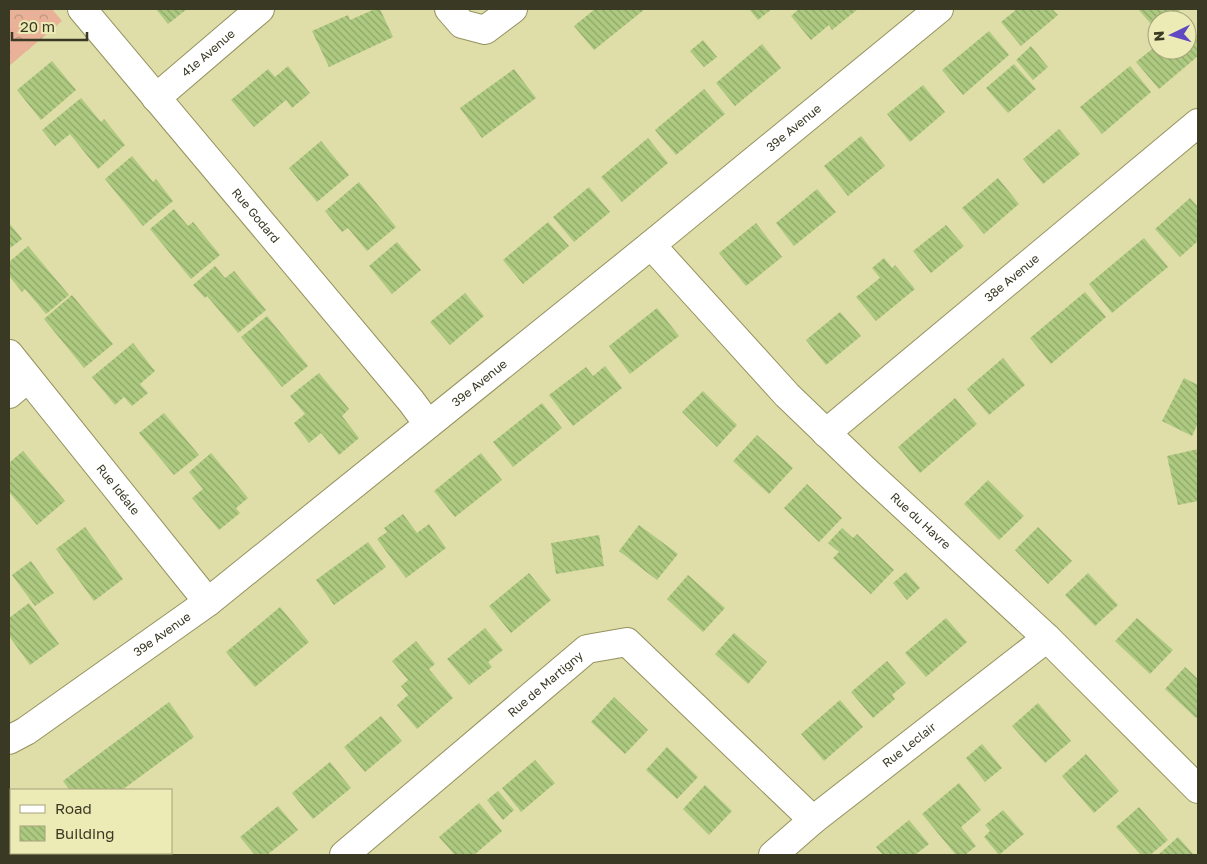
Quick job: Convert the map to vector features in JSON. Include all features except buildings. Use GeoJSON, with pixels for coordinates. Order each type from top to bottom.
{"type":"FeatureCollection","features":[{"type":"Feature","properties":{"kind":"street","name":"Rue Godard"},"geometry":{"type":"LineString","coordinates":[[82,9],[428,424]]}},
{"type":"Feature","properties":{"kind":"street","name":"41e Avenue"},"geometry":{"type":"LineString","coordinates":[[156,98],[260,9]]}},
{"type":"Feature","properties":{"kind":"street"},"geometry":{"type":"LineString","coordinates":[[449,9],[462,24],[485,30],[513,9]]}},
{"type":"Feature","properties":{"kind":"street","name":"39e Avenue"},"geometry":{"type":"LineString","coordinates":[[9,740],[26,731],[208,602],[651,245],[939,9]]}},
{"type":"Feature","properties":{"kind":"street","name":"38e Avenue"},"geometry":{"type":"LineString","coordinates":[[826,432],[1198,123]]}},
{"type":"Feature","properties":{"kind":"street","name":"Rue du Havre"},"geometry":{"type":"LineString","coordinates":[[651,245],[787,395],[1047,638],[1198,789]]}},
{"type":"Feature","properties":{"kind":"street","name":"Rue Idéale"},"geometry":{"type":"LineString","coordinates":[[9,354],[18,386],[208,602]]}},
{"type":"Feature","properties":{"kind":"street","name":"Rue Leclair"},"geometry":{"type":"LineString","coordinates":[[773,855],[813,820],[1047,638]]}},
{"type":"Feature","properties":{"kind":"street","name":"Rue de Martigny"},"geometry":{"type":"LineString","coordinates":[[344,855],[587,649],[627,642],[813,820]]}},
{"type":"Feature","properties":{"kind":"green space"},"geometry":{"type":"Polygon","coordinates":[[[9,9],[52,9],[62,21],[9,66],[9,9]]]}}]}
